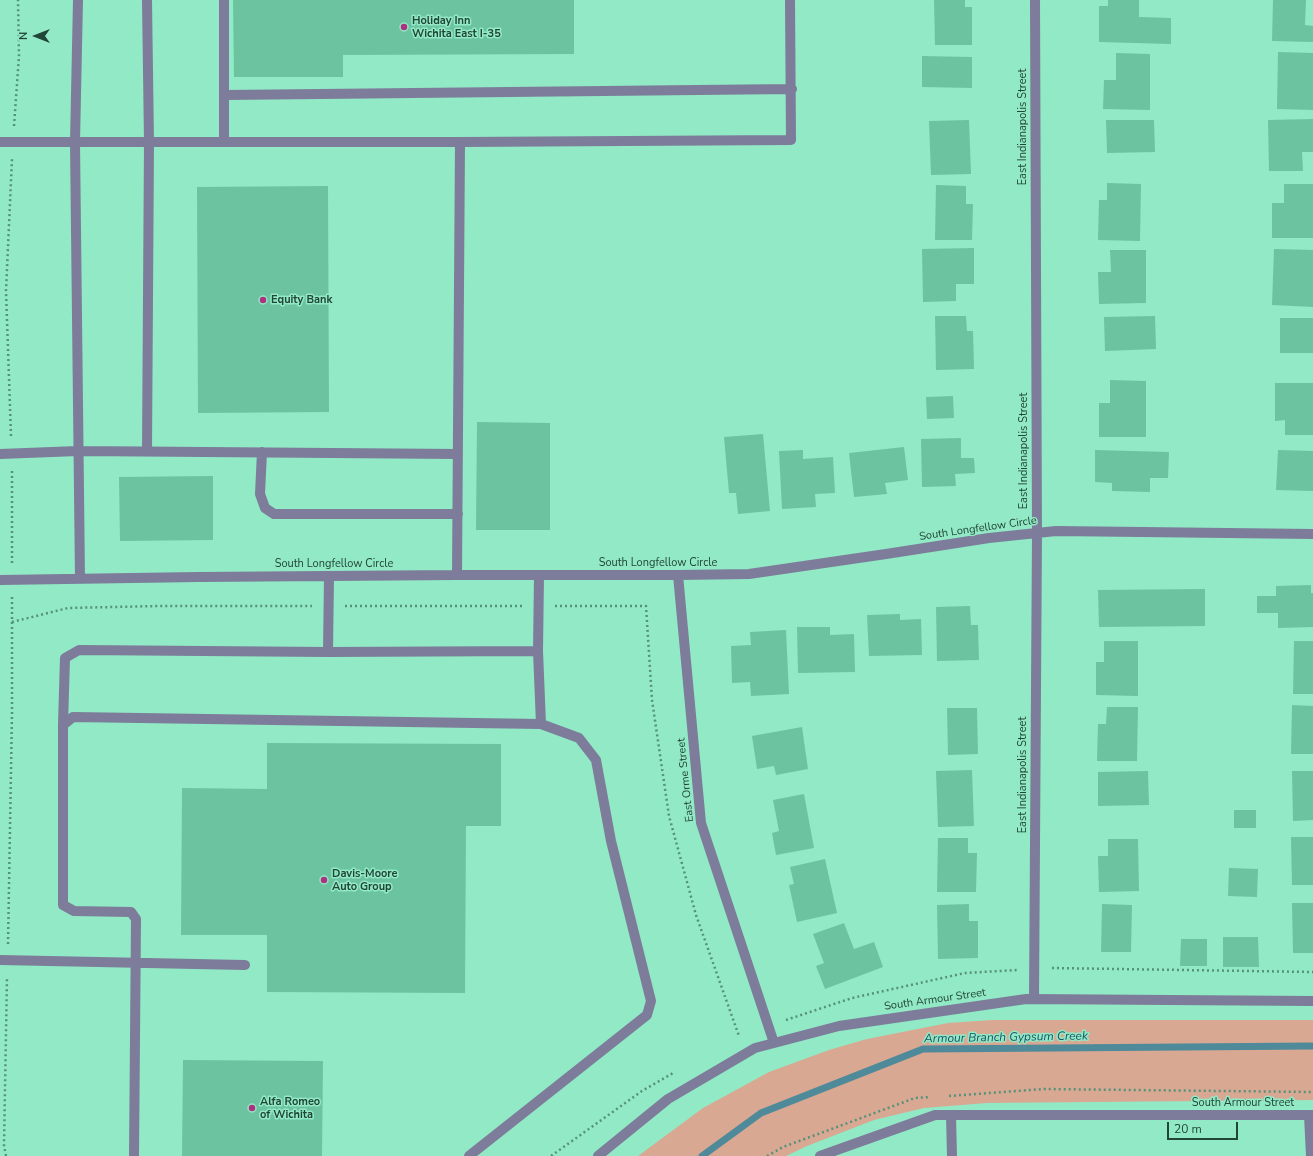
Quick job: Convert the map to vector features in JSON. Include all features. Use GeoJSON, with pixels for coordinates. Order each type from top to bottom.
{"type":"FeatureCollection","features":[{"type":"Feature","properties":{"kind":"street"},"geometry":{"type":"LineString","coordinates":[[78,0],[75,142],[80,579]]}},
{"type":"Feature","properties":{"kind":"street"},"geometry":{"type":"LineString","coordinates":[[147,0],[150,142],[147,451]]}},
{"type":"Feature","properties":{"kind":"street"},"geometry":{"type":"LineString","coordinates":[[224,0],[224,142]]}},
{"type":"Feature","properties":{"kind":"street"},"geometry":{"type":"LineString","coordinates":[[0,142],[791,140],[792,89],[790,0]]}},
{"type":"Feature","properties":{"kind":"street","name":"East Indianapolis Street"},"geometry":{"type":"LineString","coordinates":[[1034,999],[1037,533],[1035,0]]}},
{"type":"Feature","properties":{"kind":"street"},"geometry":{"type":"LineString","coordinates":[[225,95],[792,89]]}},
{"type":"Feature","properties":{"kind":"street"},"geometry":{"type":"LineString","coordinates":[[457,575],[460,142]]}},
{"type":"Feature","properties":{"kind":"street"},"geometry":{"type":"LineString","coordinates":[[0,454],[78,451],[147,451],[458,454]]}},
{"type":"Feature","properties":{"kind":"street"},"geometry":{"type":"LineString","coordinates":[[262,452],[260,494],[265,508],[274,514],[458,514]]}},
{"type":"Feature","properties":{"kind":"street","name":"South Longfellow Circle"},"geometry":{"type":"LineString","coordinates":[[0,580],[329,576],[749,574],[989,538],[1056,531],[1313,534]]}},
{"type":"Feature","properties":{"kind":"street"},"geometry":{"type":"LineString","coordinates":[[539,575],[538,650],[541,724]]}},
{"type":"Feature","properties":{"kind":"street","name":"East Orme Street"},"geometry":{"type":"LineString","coordinates":[[678,575],[702,823],[774,1043]]}},
{"type":"Feature","properties":{"kind":"street"},"geometry":{"type":"LineString","coordinates":[[328,652],[329,576]]}},
{"type":"Feature","properties":{"kind":"street"},"geometry":{"type":"LineString","coordinates":[[134,1156],[137,962],[136,919],[131,912],[74,911],[63,905],[65,658],[78,650],[328,652],[538,650]]}},
{"type":"Feature","properties":{"kind":"street"},"geometry":{"type":"LineString","coordinates":[[64,726],[73,717],[541,724],[579,738],[596,760],[611,841],[651,1001],[647,1015],[469,1156]]}},
{"type":"Feature","properties":{"kind":"street"},"geometry":{"type":"LineString","coordinates":[[0,960],[245,964]]}},
{"type":"Feature","properties":{"kind":"street","name":"South Armour Street"},"geometry":{"type":"LineString","coordinates":[[598,1156],[668,1099],[755,1048],[839,1026],[1026,999],[1313,1001]]}},
{"type":"Feature","properties":{"kind":"street","name":"South Armour Street"},"geometry":{"type":"LineString","coordinates":[[820,1156],[935,1115],[1311,1115]]}},
{"type":"Feature","properties":{"kind":"street"},"geometry":{"type":"LineString","coordinates":[[952,1115],[952,1156]]}},
{"type":"Feature","properties":{"kind":"street"},"geometry":{"type":"LineString","coordinates":[[1311,1115],[1311,1156]]}},
{"type":"Feature","properties":{"kind":"path"},"geometry":{"type":"LineString","coordinates":[[12,622],[68,608],[159,606],[646,606],[652,700],[669,816],[696,915],[740,1036]]}},
{"type":"Feature","properties":{"kind":"shaded area"},"geometry":{"type":"Polygon","coordinates":[[[992,1020],[1313,1020],[1313,1100],[987,1103],[924,1108],[874,1120],[807,1146],[786,1156],[638,1156],[703,1108],[769,1072],[829,1050],[867,1039],[948,1023],[992,1020]]]}},
{"type":"Feature","properties":{"kind":"building","name":"Holiday Inn Wichita East I-35"},"geometry":{"type":"Polygon","coordinates":[[[233,0],[574,0],[574,54],[343,55],[343,77],[234,77],[233,0]]]}},
{"type":"Feature","properties":{"kind":"building"},"geometry":{"type":"Polygon","coordinates":[[[934,0],[965,0],[965,7],[972,7],[972,45],[935,45],[934,0]]]}},
{"type":"Feature","properties":{"kind":"building"},"geometry":{"type":"Polygon","coordinates":[[[1108,0],[1139,0],[1139,17],[1171,18],[1171,44],[1099,42],[1099,6],[1108,6],[1108,0]]]}},
{"type":"Feature","properties":{"kind":"building"},"geometry":{"type":"Polygon","coordinates":[[[1273,0],[1306,0],[1305,25],[1313,26],[1313,42],[1272,41],[1273,0]]]}},
{"type":"Feature","properties":{"kind":"building"},"geometry":{"type":"Polygon","coordinates":[[[1278,52],[1313,53],[1313,110],[1277,109],[1278,52]]]}},
{"type":"Feature","properties":{"kind":"building"},"geometry":{"type":"Polygon","coordinates":[[[1116,53],[1150,54],[1150,110],[1103,109],[1104,80],[1116,80],[1116,53]]]}},
{"type":"Feature","properties":{"kind":"building"},"geometry":{"type":"Polygon","coordinates":[[[922,56],[972,57],[972,88],[922,87],[922,56]]]}},
{"type":"Feature","properties":{"kind":"building"},"geometry":{"type":"Polygon","coordinates":[[[1313,119],[1313,152],[1302,152],[1303,171],[1269,171],[1268,120],[1313,119]]]}},
{"type":"Feature","properties":{"kind":"building"},"geometry":{"type":"Polygon","coordinates":[[[969,120],[971,174],[931,175],[929,121],[969,120]]]}},
{"type":"Feature","properties":{"kind":"building"},"geometry":{"type":"Polygon","coordinates":[[[1106,120],[1154,120],[1155,152],[1107,153],[1106,120]]]}},
{"type":"Feature","properties":{"kind":"building"},"geometry":{"type":"Polygon","coordinates":[[[1107,183],[1141,184],[1140,241],[1098,240],[1099,200],[1107,200],[1107,183]]]}},
{"type":"Feature","properties":{"kind":"building"},"geometry":{"type":"Polygon","coordinates":[[[1284,184],[1313,184],[1313,238],[1272,238],[1272,203],[1284,203],[1284,184]]]}},
{"type":"Feature","properties":{"kind":"building"},"geometry":{"type":"Polygon","coordinates":[[[936,185],[966,186],[966,204],[973,204],[972,240],[935,240],[936,185]]]}},
{"type":"Feature","properties":{"kind":"building","name":"Equity Bank"},"geometry":{"type":"Polygon","coordinates":[[[328,186],[329,412],[198,413],[197,187],[328,186]]]}},
{"type":"Feature","properties":{"kind":"building"},"geometry":{"type":"Polygon","coordinates":[[[974,248],[974,284],[956,284],[956,301],[923,302],[922,249],[974,248]]]}},
{"type":"Feature","properties":{"kind":"building"},"geometry":{"type":"Polygon","coordinates":[[[1274,249],[1313,250],[1313,307],[1272,305],[1274,249]]]}},
{"type":"Feature","properties":{"kind":"building"},"geometry":{"type":"Polygon","coordinates":[[[1110,250],[1146,250],[1146,303],[1099,304],[1098,272],[1111,272],[1110,250]]]}},
{"type":"Feature","properties":{"kind":"building"},"geometry":{"type":"Polygon","coordinates":[[[935,316],[966,316],[967,331],[973,331],[974,369],[936,370],[935,316]]]}},
{"type":"Feature","properties":{"kind":"building"},"geometry":{"type":"Polygon","coordinates":[[[1155,316],[1156,349],[1105,351],[1104,317],[1155,316]]]}},
{"type":"Feature","properties":{"kind":"building"},"geometry":{"type":"Polygon","coordinates":[[[1280,318],[1313,318],[1313,353],[1280,353],[1280,318]]]}},
{"type":"Feature","properties":{"kind":"building"},"geometry":{"type":"Polygon","coordinates":[[[1110,380],[1146,381],[1146,437],[1099,437],[1099,403],[1110,403],[1110,380]]]}},
{"type":"Feature","properties":{"kind":"building"},"geometry":{"type":"Polygon","coordinates":[[[1275,383],[1313,383],[1313,435],[1285,435],[1285,420],[1275,421],[1275,383]]]}},
{"type":"Feature","properties":{"kind":"building"},"geometry":{"type":"Polygon","coordinates":[[[953,396],[954,418],[927,419],[926,397],[953,396]]]}},
{"type":"Feature","properties":{"kind":"building"},"geometry":{"type":"Polygon","coordinates":[[[477,422],[550,423],[550,530],[476,530],[477,422]]]}},
{"type":"Feature","properties":{"kind":"building"},"geometry":{"type":"Polygon","coordinates":[[[763,434],[770,511],[738,514],[736,493],[729,493],[724,437],[763,434]]]}},
{"type":"Feature","properties":{"kind":"building"},"geometry":{"type":"Polygon","coordinates":[[[961,438],[961,458],[974,458],[975,473],[955,474],[956,486],[922,487],[921,439],[961,438]]]}},
{"type":"Feature","properties":{"kind":"building"},"geometry":{"type":"Polygon","coordinates":[[[904,447],[908,480],[885,483],[887,494],[854,497],[849,453],[904,447]]]}},
{"type":"Feature","properties":{"kind":"building"},"geometry":{"type":"Polygon","coordinates":[[[803,450],[803,459],[833,457],[835,493],[815,494],[816,507],[782,509],[779,451],[803,450]]]}},
{"type":"Feature","properties":{"kind":"building"},"geometry":{"type":"Polygon","coordinates":[[[1095,450],[1169,452],[1168,478],[1150,478],[1150,492],[1112,491],[1112,483],[1095,482],[1095,450]]]}},
{"type":"Feature","properties":{"kind":"building"},"geometry":{"type":"Polygon","coordinates":[[[1278,450],[1313,451],[1313,491],[1276,490],[1278,450]]]}},
{"type":"Feature","properties":{"kind":"building"},"geometry":{"type":"Polygon","coordinates":[[[213,476],[213,540],[120,541],[119,477],[213,476]]]}},
{"type":"Feature","properties":{"kind":"building"},"geometry":{"type":"Polygon","coordinates":[[[1311,585],[1311,593],[1313,593],[1313,627],[1278,628],[1278,613],[1257,613],[1257,596],[1276,596],[1276,586],[1311,585]]]}},
{"type":"Feature","properties":{"kind":"building"},"geometry":{"type":"Polygon","coordinates":[[[1205,589],[1205,626],[1099,627],[1098,590],[1205,589]]]}},
{"type":"Feature","properties":{"kind":"building"},"geometry":{"type":"Polygon","coordinates":[[[970,606],[971,625],[978,625],[979,660],[937,661],[936,607],[970,606]]]}},
{"type":"Feature","properties":{"kind":"building"},"geometry":{"type":"Polygon","coordinates":[[[900,614],[900,620],[921,619],[922,655],[869,656],[867,615],[900,614]]]}},
{"type":"Feature","properties":{"kind":"building"},"geometry":{"type":"Polygon","coordinates":[[[797,627],[830,627],[830,635],[854,634],[855,672],[798,673],[797,627]]]}},
{"type":"Feature","properties":{"kind":"building"},"geometry":{"type":"Polygon","coordinates":[[[786,630],[789,694],[751,696],[750,682],[732,683],[731,646],[751,645],[750,632],[786,630]]]}},
{"type":"Feature","properties":{"kind":"building"},"geometry":{"type":"Polygon","coordinates":[[[1104,641],[1138,641],[1138,696],[1096,695],[1096,662],[1104,662],[1104,641]]]}},
{"type":"Feature","properties":{"kind":"building"},"geometry":{"type":"Polygon","coordinates":[[[1294,641],[1313,641],[1313,694],[1293,694],[1294,641]]]}},
{"type":"Feature","properties":{"kind":"building"},"geometry":{"type":"Polygon","coordinates":[[[1292,705],[1313,706],[1313,754],[1291,754],[1292,705]]]}},
{"type":"Feature","properties":{"kind":"building"},"geometry":{"type":"Polygon","coordinates":[[[1107,707],[1138,707],[1137,761],[1097,761],[1098,724],[1106,724],[1107,707]]]}},
{"type":"Feature","properties":{"kind":"building"},"geometry":{"type":"Polygon","coordinates":[[[947,708],[977,708],[978,754],[948,755],[947,708]]]}},
{"type":"Feature","properties":{"kind":"building"},"geometry":{"type":"Polygon","coordinates":[[[802,727],[808,769],[776,775],[774,766],[757,769],[752,736],[802,727]]]}},
{"type":"Feature","properties":{"kind":"building","name":"Davis-Moore Auto Group"},"geometry":{"type":"Polygon","coordinates":[[[267,743],[501,744],[501,826],[466,826],[465,993],[267,992],[267,935],[181,935],[182,788],[267,789],[267,743]]]}},
{"type":"Feature","properties":{"kind":"building"},"geometry":{"type":"Polygon","coordinates":[[[972,770],[974,826],[938,827],[936,771],[972,770]]]}},
{"type":"Feature","properties":{"kind":"building"},"geometry":{"type":"Polygon","coordinates":[[[1148,771],[1149,805],[1098,806],[1098,772],[1148,771]]]}},
{"type":"Feature","properties":{"kind":"building"},"geometry":{"type":"Polygon","coordinates":[[[1292,771],[1313,771],[1313,820],[1293,821],[1292,771]]]}},
{"type":"Feature","properties":{"kind":"building"},"geometry":{"type":"Polygon","coordinates":[[[804,794],[814,848],[776,855],[772,833],[779,831],[773,800],[804,794]]]}},
{"type":"Feature","properties":{"kind":"building"},"geometry":{"type":"Polygon","coordinates":[[[1234,810],[1256,810],[1256,828],[1234,828],[1234,810]]]}},
{"type":"Feature","properties":{"kind":"building"},"geometry":{"type":"Polygon","coordinates":[[[1291,837],[1313,837],[1313,885],[1292,885],[1291,837]]]}},
{"type":"Feature","properties":{"kind":"building"},"geometry":{"type":"Polygon","coordinates":[[[938,838],[968,838],[968,853],[977,853],[976,892],[937,892],[938,838]]]}},
{"type":"Feature","properties":{"kind":"building"},"geometry":{"type":"Polygon","coordinates":[[[1108,839],[1138,839],[1139,891],[1099,892],[1098,856],[1108,856],[1108,839]]]}},
{"type":"Feature","properties":{"kind":"building"},"geometry":{"type":"Polygon","coordinates":[[[825,859],[837,913],[797,922],[789,885],[794,884],[790,867],[825,859]]]}},
{"type":"Feature","properties":{"kind":"building"},"geometry":{"type":"Polygon","coordinates":[[[1229,868],[1258,869],[1257,897],[1228,896],[1229,868]]]}},
{"type":"Feature","properties":{"kind":"building"},"geometry":{"type":"Polygon","coordinates":[[[1292,903],[1313,903],[1313,953],[1293,953],[1292,903]]]}},
{"type":"Feature","properties":{"kind":"building"},"geometry":{"type":"Polygon","coordinates":[[[969,904],[969,921],[978,921],[978,958],[938,959],[937,905],[969,904]]]}},
{"type":"Feature","properties":{"kind":"building"},"geometry":{"type":"Polygon","coordinates":[[[1102,904],[1132,905],[1131,952],[1101,952],[1102,904]]]}},
{"type":"Feature","properties":{"kind":"building"},"geometry":{"type":"Polygon","coordinates":[[[844,923],[854,949],[874,942],[883,967],[825,989],[816,966],[824,963],[813,934],[844,923]]]}},
{"type":"Feature","properties":{"kind":"building"},"geometry":{"type":"Polygon","coordinates":[[[1223,937],[1258,937],[1259,967],[1223,967],[1223,937]]]}},
{"type":"Feature","properties":{"kind":"building"},"geometry":{"type":"Polygon","coordinates":[[[1181,939],[1207,939],[1207,966],[1180,966],[1181,939]]]}},
{"type":"Feature","properties":{"kind":"building","name":"Alfa Romeo of Wichita"},"geometry":{"type":"Polygon","coordinates":[[[183,1060],[323,1061],[322,1156],[182,1156],[183,1060]]]}},
{"type":"Feature","properties":{"kind":"waterway","name":"Armour Branch Gypsum Creek"},"geometry":{"type":"LineString","coordinates":[[702,1156],[761,1113],[923,1049],[1313,1046]]}},
{"type":"Feature","properties":{"kind":"place","name":"Holiday Inn Wichita East I-35"},"geometry":{"type":"Point","coordinates":[404,27]}},
{"type":"Feature","properties":{"kind":"place","name":"Equity Bank"},"geometry":{"type":"Point","coordinates":[263,300]}},
{"type":"Feature","properties":{"kind":"place","name":"Davis-Moore Auto Group"},"geometry":{"type":"Point","coordinates":[324,880]}},
{"type":"Feature","properties":{"kind":"place","name":"Alfa Romeo of Wichita"},"geometry":{"type":"Point","coordinates":[252,1108]}}]}
